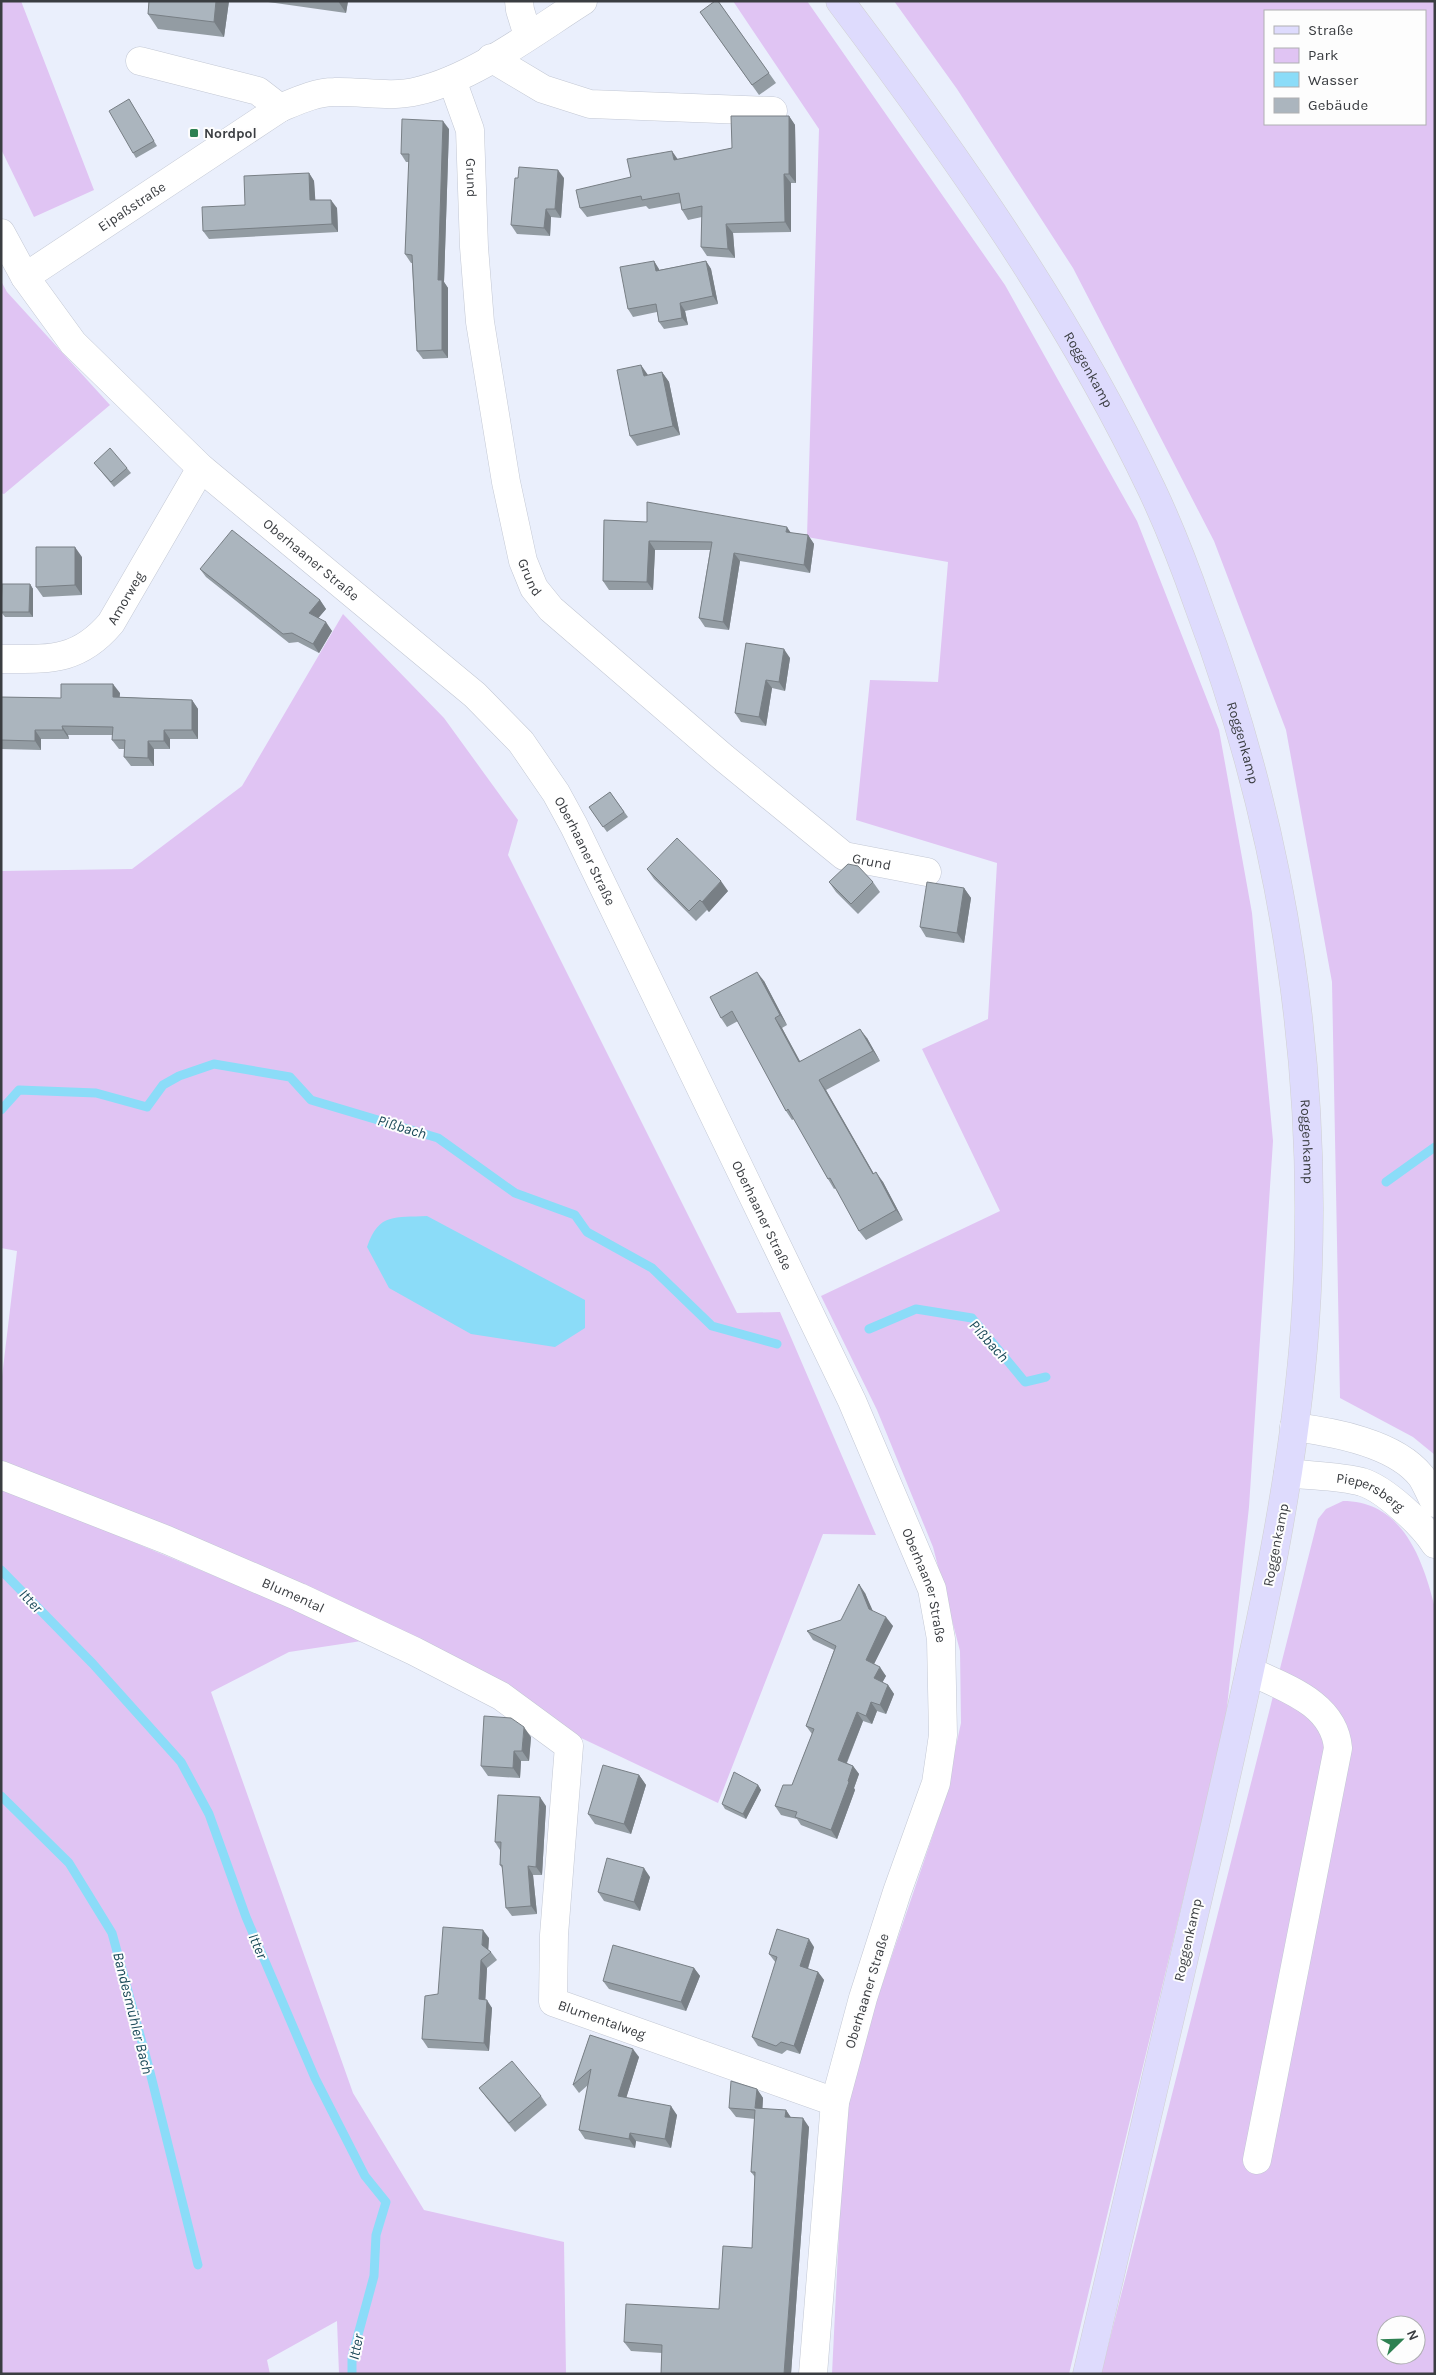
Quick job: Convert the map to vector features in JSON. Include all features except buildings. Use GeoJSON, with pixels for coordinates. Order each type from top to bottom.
{"type":"FeatureCollection","features":[{"type":"Feature","properties":{"kind":"main road","name":"Roggenkamp"},"geometry":{"type":"LineString","coordinates":[[840,1],[894,73],[1005,232],[1116,420],[1152,491],[1177,548],[1217,655],[1240,726],[1273,859],[1289,941],[1298,1009],[1306,1111],[1309,1231],[1305,1326],[1288,1473],[1277,1544],[1250,1671],[1087,2374]]}},
{"type":"Feature","properties":{"kind":"street"},"geometry":{"type":"LineString","coordinates":[[519,1],[528,36]]}},
{"type":"Feature","properties":{"kind":"street","name":"Eipaßstraße"},"geometry":{"type":"LineString","coordinates":[[25,277],[280,108],[305,97],[333,92],[397,95],[419,91],[452,80],[528,36],[582,1]]}},
{"type":"Feature","properties":{"kind":"street"},"geometry":{"type":"LineString","coordinates":[[491,58],[543,89],[590,104],[773,111]]}},
{"type":"Feature","properties":{"kind":"street"},"geometry":{"type":"LineString","coordinates":[[140,61],[258,91],[280,108]]}},
{"type":"Feature","properties":{"kind":"street","name":"Grund"},"geometry":{"type":"LineString","coordinates":[[452,80],[470,130],[474,246],[480,322],[508,491],[523,561],[534,588],[551,609],[724,758],[844,856],[927,872]]}},
{"type":"Feature","properties":{"kind":"street"},"geometry":{"type":"LineString","coordinates":[[1,234],[25,277]]}},
{"type":"Feature","properties":{"kind":"street","name":"Oberhaaner Straße"},"geometry":{"type":"LineString","coordinates":[[25,277],[73,343],[201,468],[475,696],[520,742],[556,794],[574,826],[852,1401],[932,1589],[941,1639],[944,1735],[936,1783],[863,1998],[835,2102],[813,2374]]}},
{"type":"Feature","properties":{"kind":"street","name":"Amorweg"},"geometry":{"type":"LineString","coordinates":[[1,659],[38,659],[62,656],[82,649],[96,640],[111,623],[201,468]]}},
{"type":"Feature","properties":{"kind":"street"},"geometry":{"type":"LineString","coordinates":[[1294,1427],[1328,1431],[1399,1456],[1421,1476],[1435,1503]]}},
{"type":"Feature","properties":{"kind":"street","name":"Piepersberg"},"geometry":{"type":"LineString","coordinates":[[1288,1473],[1363,1482],[1391,1498],[1429,1535],[1435,1544]]}},
{"type":"Feature","properties":{"kind":"street","name":"Blumental"},"geometry":{"type":"LineString","coordinates":[[1,1475],[176,1544],[299,1597],[414,1651],[501,1696],[569,1746]]}},
{"type":"Feature","properties":{"kind":"street"},"geometry":{"type":"LineString","coordinates":[[1250,1671],[1317,1706],[1332,1726],[1338,1748],[1257,2160]]}},
{"type":"Feature","properties":{"kind":"street","name":"Blumentalweg"},"geometry":{"type":"LineString","coordinates":[[569,1746],[554,1935],[553,2002],[835,2102]]}},
{"type":"Feature","properties":{"kind":"green space"},"geometry":{"type":"Polygon","coordinates":[[[1,1],[21,1],[94,190],[34,217],[1,149],[1,1]]]}},
{"type":"Feature","properties":{"kind":"green space"},"geometry":{"type":"Polygon","coordinates":[[[733,1],[807,1],[1005,285],[1137,521],[1219,730],[1252,913],[1273,1141],[1249,1507],[1225,1725],[1069,2374],[832,2374],[845,2109],[862,2044],[943,1805],[961,1723],[960,1651],[933,1547],[877,1410],[821,1296],[1000,1211],[922,1049],[988,1019],[997,863],[856,820],[870,680],[938,682],[948,562],[807,537],[819,129],[733,1]]]}},
{"type":"Feature","properties":{"kind":"green space"},"geometry":{"type":"Polygon","coordinates":[[[894,1],[1435,1],[1435,1455],[1413,1437],[1340,1398],[1332,982],[1286,730],[1214,541],[1073,268],[957,89],[894,1]]]}},
{"type":"Feature","properties":{"kind":"green space"},"geometry":{"type":"Polygon","coordinates":[[[1,281],[7,292],[110,405],[4,494],[1,493],[1,281]]]}},
{"type":"Feature","properties":{"kind":"green space"},"geometry":{"type":"Polygon","coordinates":[[[343,614],[444,718],[518,820],[508,855],[737,1313],[780,1312],[876,1535],[823,1534],[718,1803],[1,1462],[1,1385],[17,1251],[1,1248],[1,871],[132,869],[242,786],[343,614]]]}},
{"type":"Feature","properties":{"kind":"green space"},"geometry":{"type":"Polygon","coordinates":[[[1,1487],[368,1640],[289,1652],[211,1692],[353,2093],[424,2210],[564,2242],[566,2374],[339,2374],[337,2321],[267,2360],[270,2374],[1,2374],[1,1487]]]}},
{"type":"Feature","properties":{"kind":"green space"},"geometry":{"type":"Polygon","coordinates":[[[1343,1501],[1364,1504],[1381,1511],[1395,1522],[1407,1536],[1424,1571],[1435,1608],[1435,2374],[1101,2374],[1318,1519],[1326,1509],[1343,1501]]]}},
{"type":"Feature","properties":{"kind":"water"},"geometry":{"type":"Polygon","coordinates":[[[427,1216],[585,1300],[585,1328],[555,1347],[471,1334],[389,1288],[367,1247],[372,1236],[383,1222],[389,1219],[427,1216]]]}},
{"type":"Feature","properties":{"kind":"waterway","name":"Pißbach"},"geometry":{"type":"LineString","coordinates":[[1,1110],[19,1090],[96,1093],[147,1107],[163,1085],[179,1076],[214,1064],[290,1077],[311,1100],[438,1138],[515,1193],[575,1215],[587,1232],[652,1268],[712,1326],[777,1344]]}},
{"type":"Feature","properties":{"kind":"waterway","name":"Pißbach"},"geometry":{"type":"LineString","coordinates":[[1386,1182],[1435,1147]]}},
{"type":"Feature","properties":{"kind":"waterway","name":"Pißbach"},"geometry":{"type":"LineString","coordinates":[[869,1329],[916,1309],[972,1318],[1025,1382],[1046,1377]]}},
{"type":"Feature","properties":{"kind":"waterway","name":"Itter"},"geometry":{"type":"LineString","coordinates":[[1,1570],[93,1664],[181,1762],[209,1814],[246,1917],[315,2078],[365,2176],[386,2202],[376,2235],[374,2276],[352,2357],[352,2374]]}},
{"type":"Feature","properties":{"kind":"waterway","name":"Bandesmühler Bach"},"geometry":{"type":"LineString","coordinates":[[1,1796],[69,1863],[112,1933],[149,2068],[198,2265]]}},
{"type":"Feature","properties":{"kind":"place","name":"Nordpol"},"geometry":{"type":"Point","coordinates":[194,133]}}]}
